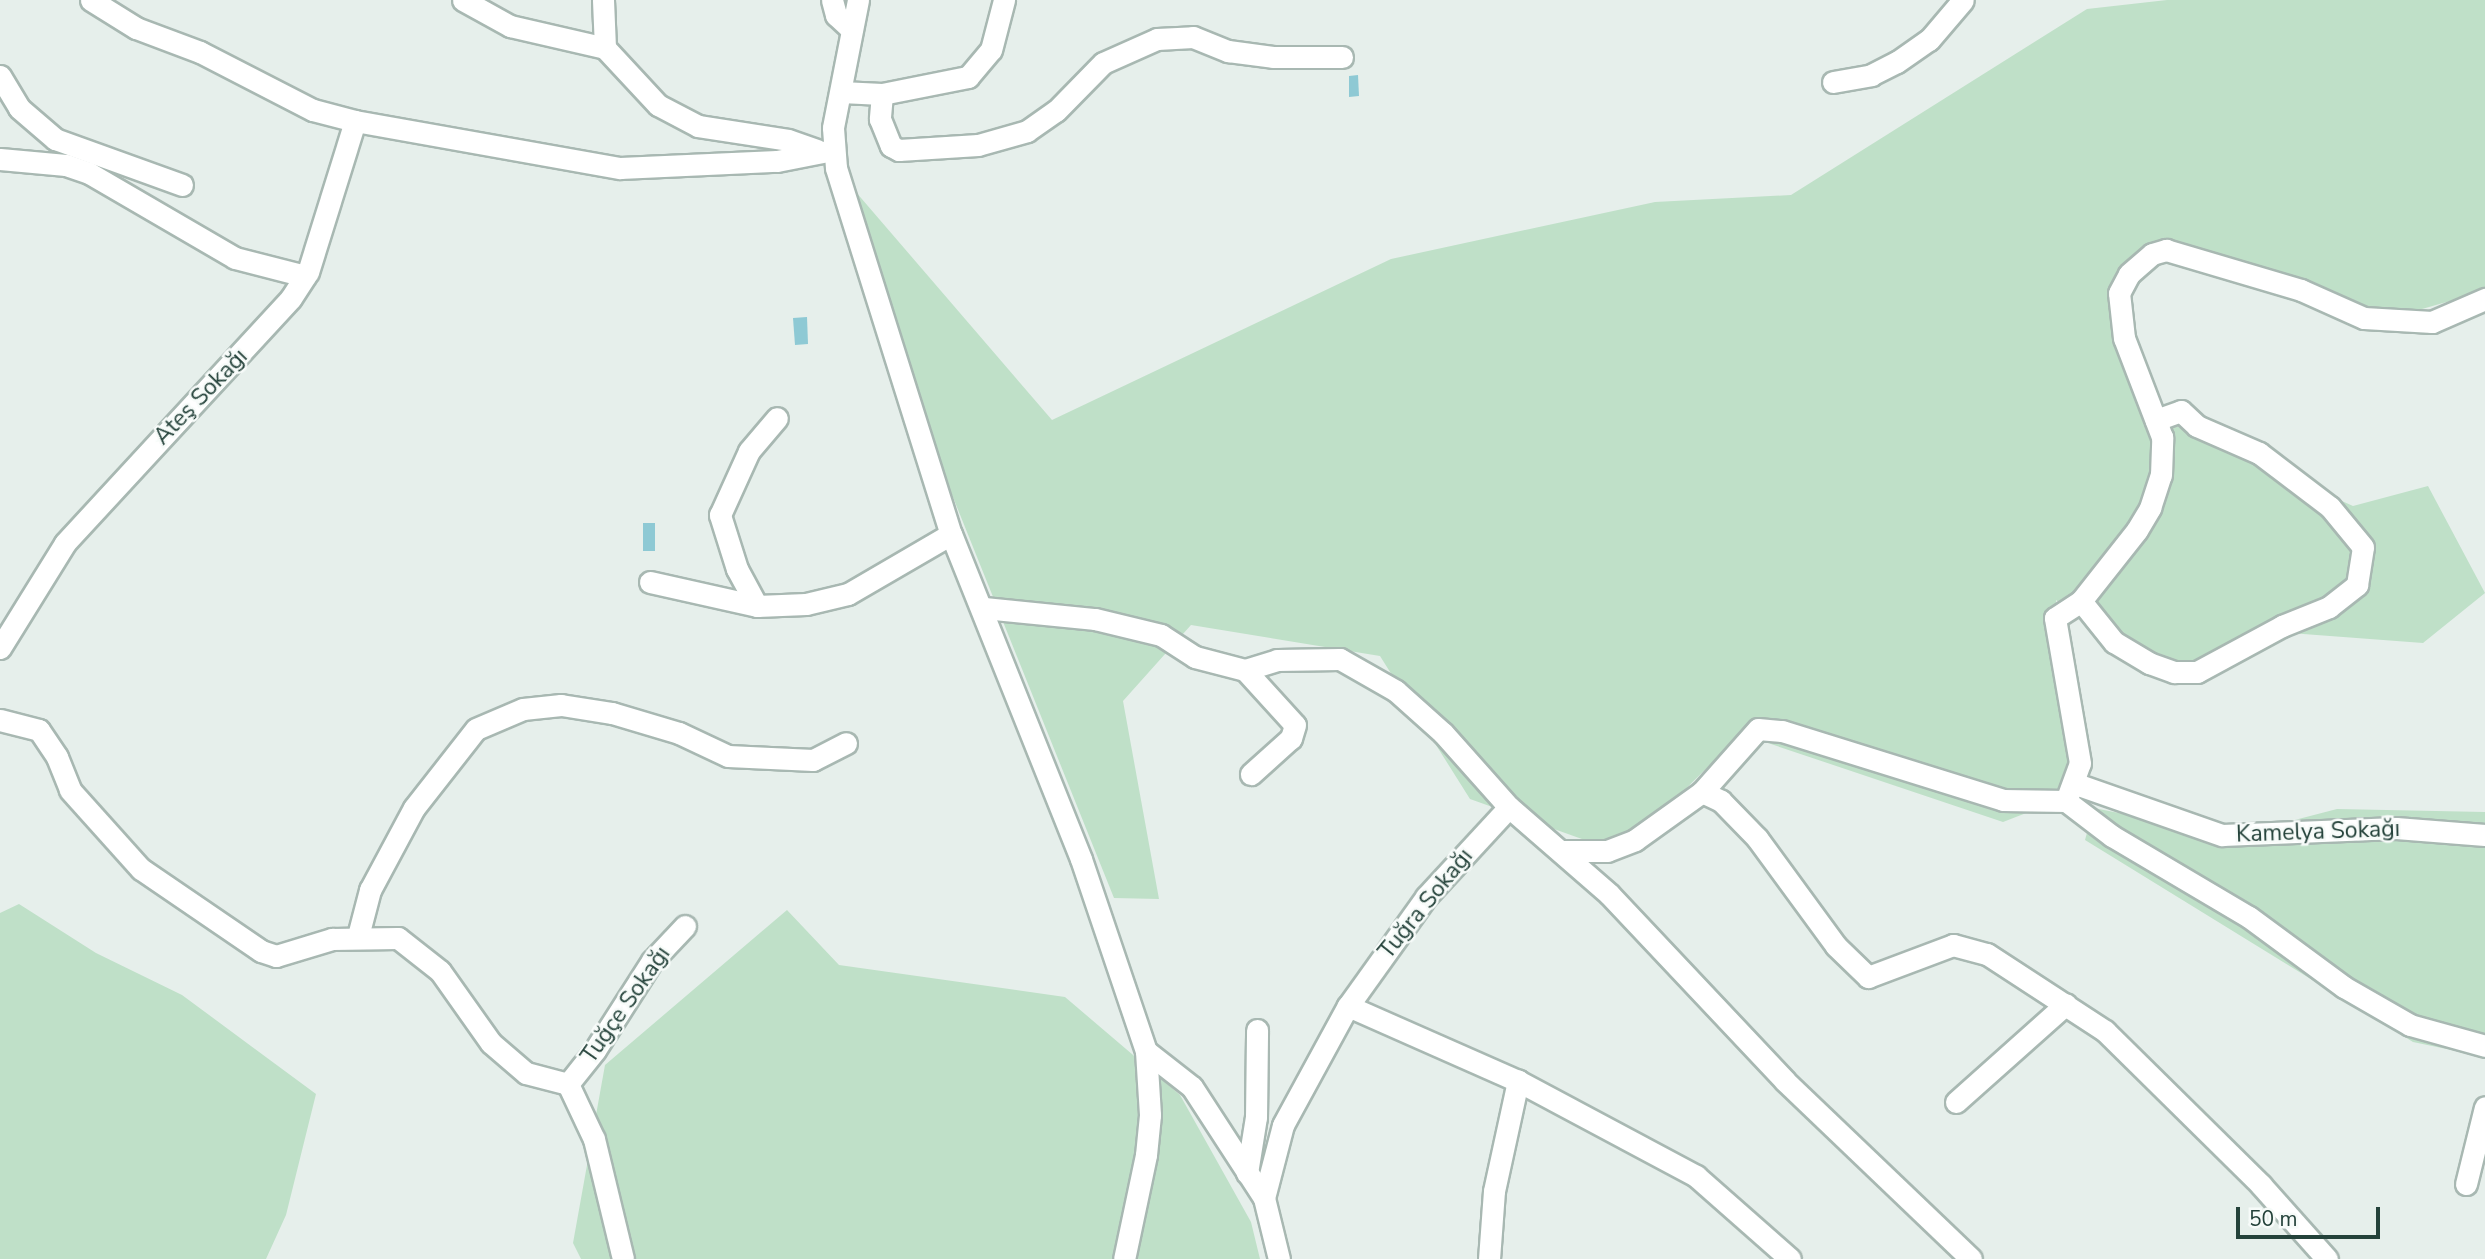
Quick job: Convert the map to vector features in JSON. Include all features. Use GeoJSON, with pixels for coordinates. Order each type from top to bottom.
{"type":"FeatureCollection","features":[{"type":"Feature","properties":{"kind":"street"},"geometry":{"type":"LineString","coordinates":[[463,0],[510,26],[605,48],[640,89],[677,117],[723,134],[788,140],[825,150]]}},
{"type":"Feature","properties":{"kind":"street"},"geometry":{"type":"LineString","coordinates":[[603,0],[605,48]]}},
{"type":"Feature","properties":{"kind":"street"},"geometry":{"type":"LineString","coordinates":[[832,0],[836,15],[851,29]]}},
{"type":"Feature","properties":{"kind":"street"},"geometry":{"type":"LineString","coordinates":[[858,0],[841,92],[825,150],[951,534],[984,608],[1081,859],[1146,1051],[1150,1104],[1146,1155],[1124,1259]]}},
{"type":"Feature","properties":{"kind":"street"},"geometry":{"type":"LineString","coordinates":[[841,92],[882,94],[937,86],[978,70],[991,50],[1004,0]]}},
{"type":"Feature","properties":{"kind":"street"},"geometry":{"type":"LineString","coordinates":[[1833,82],[1871,75],[1897,62],[1929,40],[1963,0]]}},
{"type":"Feature","properties":{"kind":"street"},"geometry":{"type":"LineString","coordinates":[[105,4],[313,110],[355,121],[620,168],[777,162],[825,150]]}},
{"type":"Feature","properties":{"kind":"street"},"geometry":{"type":"LineString","coordinates":[[882,94],[880,119],[891,146],[899,150],[978,145],[1027,131],[1056,111],[1104,63],[1157,38],[1193,37],[1261,56],[1342,57]]}},
{"type":"Feature","properties":{"kind":"street"},"geometry":{"type":"LineString","coordinates":[[0,76],[19,108],[55,139],[182,185]]}},
{"type":"Feature","properties":{"kind":"street","name":"Ateş Sokağı"},"geometry":{"type":"LineString","coordinates":[[0,648],[65,543],[252,343],[304,276],[334,198],[355,121]]}},
{"type":"Feature","properties":{"kind":"street"},"geometry":{"type":"LineString","coordinates":[[0,159],[66,165],[89,173],[235,258],[304,276]]}},
{"type":"Feature","properties":{"kind":"street"},"geometry":{"type":"LineString","coordinates":[[2485,299],[2432,322],[2364,318],[2301,290],[2199,258],[2166,250],[2152,254],[2129,274],[2119,293],[2124,338],[2162,436],[2161,475],[2150,508],[2081,601],[2055,618],[2053,626],[2080,763],[2071,792],[2112,836],[2249,917],[2344,987],[2410,1025],[2485,1046]]}},
{"type":"Feature","properties":{"kind":"street"},"geometry":{"type":"LineString","coordinates":[[2081,601],[2114,642],[2174,672],[2197,672],[2282,626],[2329,607],[2357,585],[2363,547],[2329,507],[2259,453],[2197,426],[2181,411],[2156,419]]}},
{"type":"Feature","properties":{"kind":"street"},"geometry":{"type":"LineString","coordinates":[[757,606],[737,569],[720,514],[749,450],[777,418]]}},
{"type":"Feature","properties":{"kind":"street"},"geometry":{"type":"LineString","coordinates":[[650,582],[757,606],[806,604],[848,594],[951,534]]}},
{"type":"Feature","properties":{"kind":"street"},"geometry":{"type":"LineString","coordinates":[[984,608],[1095,619],[1161,635],[1195,657],[1245,670],[1277,660],[1340,659],[1396,691],[1443,733],[1509,807],[1609,894],[1784,1081],[1971,1259]]}},
{"type":"Feature","properties":{"kind":"street"},"geometry":{"type":"LineString","coordinates":[[1245,670],[1295,725],[1292,738],[1251,774]]}},
{"type":"Feature","properties":{"kind":"street"},"geometry":{"type":"LineString","coordinates":[[358,936],[370,890],[414,808],[476,729],[523,709],[561,705],[612,713],[679,733],[729,756],[813,760],[846,743]]}},
{"type":"Feature","properties":{"kind":"street"},"geometry":{"type":"LineString","coordinates":[[0,720],[39,730],[70,790],[141,869],[261,951],[276,956],[296,953],[358,936],[398,938],[422,954],[470,1008],[491,1043],[526,1073],[568,1084],[594,1139],[623,1259]]}},
{"type":"Feature","properties":{"kind":"street","name":"Kamelya Sokağı"},"geometry":{"type":"LineString","coordinates":[[1702,792],[1758,729],[1782,731],[1917,769],[2003,800],[2071,792],[2222,835],[2396,828],[2485,835]]}},
{"type":"Feature","properties":{"kind":"street"},"geometry":{"type":"LineString","coordinates":[[1562,851],[1607,850],[1635,840],[1702,792],[1721,801],[1757,838],[1836,946],[1868,977],[1952,945],[1987,954],[2105,1031],[2261,1185],[2327,1259]]}},
{"type":"Feature","properties":{"kind":"street","name":"Tuğra Sokağı"},"geometry":{"type":"LineString","coordinates":[[1264,1198],[1283,1125],[1348,1006],[1426,897],[1509,807]]}},
{"type":"Feature","properties":{"kind":"street","name":"Tuğçe Sokağı"},"geometry":{"type":"LineString","coordinates":[[568,1084],[595,1050],[652,961],[685,926]]}},
{"type":"Feature","properties":{"kind":"street"},"geometry":{"type":"LineString","coordinates":[[1956,1102],[2066,1004]]}},
{"type":"Feature","properties":{"kind":"street"},"geometry":{"type":"LineString","coordinates":[[1348,1006],[1518,1081],[1696,1177],[1790,1259]]}},
{"type":"Feature","properties":{"kind":"street"},"geometry":{"type":"LineString","coordinates":[[1247,1173],[1256,1117],[1257,1030]]}},
{"type":"Feature","properties":{"kind":"street"},"geometry":{"type":"LineString","coordinates":[[1146,1051],[1192,1087],[1264,1198],[1279,1259]]}},
{"type":"Feature","properties":{"kind":"street"},"geometry":{"type":"LineString","coordinates":[[1489,1259],[1494,1191],[1518,1081]]}},
{"type":"Feature","properties":{"kind":"street"},"geometry":{"type":"LineString","coordinates":[[2466,1184],[2485,1107]]}},
{"type":"Feature","properties":{"kind":"green space"},"geometry":{"type":"Polygon","coordinates":[[[2167,0],[2485,0],[2485,291],[2387,319],[2148,259],[2122,317],[2141,410],[2353,506],[2428,486],[2485,593],[2423,643],[2290,633],[2154,677],[2056,600],[2073,795],[2003,822],[1741,734],[1621,853],[1470,799],[1380,656],[1191,625],[1123,701],[1159,899],[1114,898],[832,196],[849,184],[1052,420],[1391,259],[1655,202],[1791,195],[2087,9],[2167,0]]]}},
{"type":"Feature","properties":{"kind":"green space"},"geometry":{"type":"Polygon","coordinates":[[[2094,808],[2234,836],[2337,809],[2485,812],[2485,1057],[2413,1042],[2085,840],[2094,808]]]}},
{"type":"Feature","properties":{"kind":"green space"},"geometry":{"type":"Polygon","coordinates":[[[19,904],[96,953],[182,995],[316,1094],[286,1215],[266,1259],[0,1259],[0,913],[19,904]]]}},
{"type":"Feature","properties":{"kind":"green space"},"geometry":{"type":"Polygon","coordinates":[[[787,910],[839,965],[1065,997],[1180,1095],[1251,1222],[1260,1259],[581,1259],[573,1243],[605,1065],[787,910]]]}},
{"type":"Feature","properties":{"kind":"water"},"geometry":{"type":"Polygon","coordinates":[[[1358,75],[1359,96],[1349,97],[1349,76],[1358,75]]]}},
{"type":"Feature","properties":{"kind":"water"},"geometry":{"type":"Polygon","coordinates":[[[807,317],[808,344],[795,345],[793,318],[807,317]]]}},
{"type":"Feature","properties":{"kind":"water"},"geometry":{"type":"Polygon","coordinates":[[[643,523],[655,523],[655,551],[643,551],[643,523]]]}}]}
